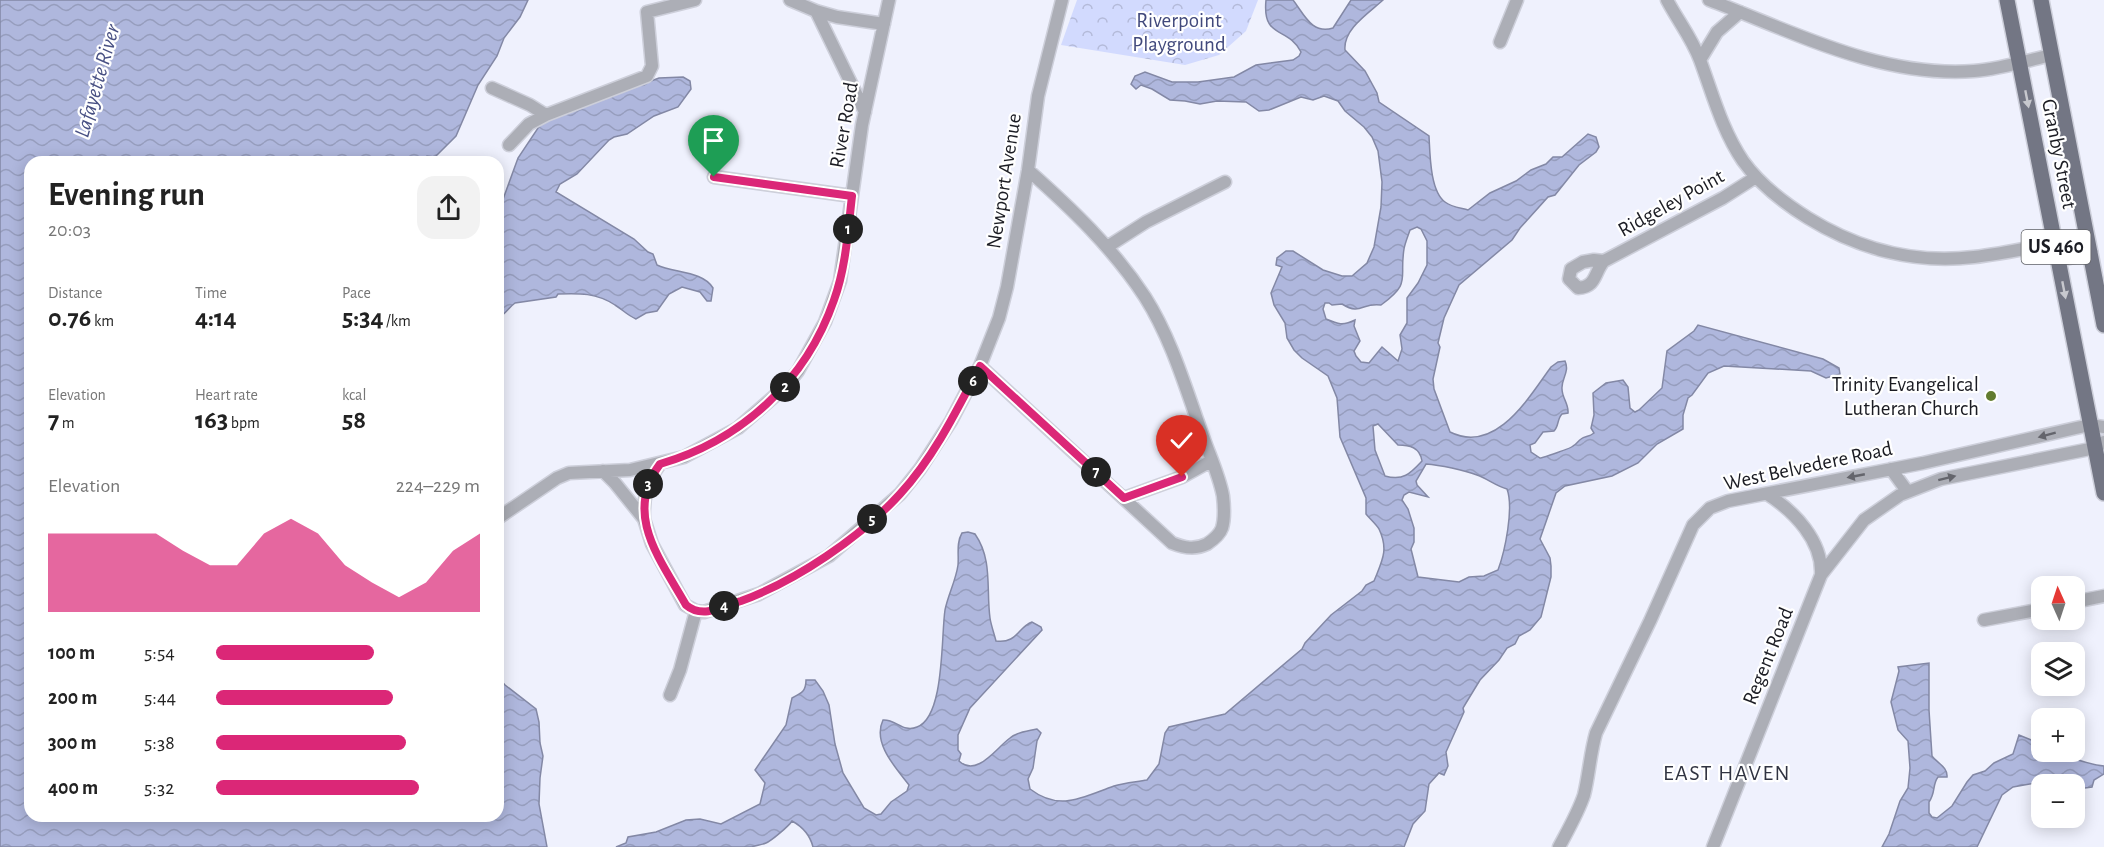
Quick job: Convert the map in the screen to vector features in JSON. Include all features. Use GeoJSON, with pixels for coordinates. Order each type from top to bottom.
{"type":"FeatureCollection","features":[{"type":"Feature","properties":{"kind":"main road","name":"Granby Street"},"geometry":{"type":"LineString","coordinates":[[2007,0],[2058,259],[2097,426],[2104,493]]}},
{"type":"Feature","properties":{"kind":"main road","name":"Granby Street"},"geometry":{"type":"LineString","coordinates":[[2040,4],[2090,252],[2099,272],[2104,325]]}},
{"type":"Feature","properties":{"kind":"main road"},"geometry":{"type":"LineString","coordinates":[[2058,259],[2090,252]]}},
{"type":"Feature","properties":{"kind":"street"},"geometry":{"type":"LineString","coordinates":[[509,145],[529,124],[546,115],[647,76],[652,66],[647,12],[695,0]]}},
{"type":"Feature","properties":{"kind":"street"},"geometry":{"type":"LineString","coordinates":[[790,0],[837,17],[884,24]]}},
{"type":"Feature","properties":{"kind":"street","name":"River Road"},"geometry":{"type":"LineString","coordinates":[[504,514],[557,478],[582,471],[630,470],[684,457],[738,428],[785,387],[798,371],[825,322],[840,281],[865,112],[889,0]]}},
{"type":"Feature","properties":{"kind":"street","name":"Newport Avenue"},"geometry":{"type":"LineString","coordinates":[[696,611],[716,609],[759,594],[829,556],[900,494],[920,469],[951,421],[980,366],[999,318],[1007,287],[1028,170],[1038,96],[1062,0]]}},
{"type":"Feature","properties":{"kind":"street"},"geometry":{"type":"LineString","coordinates":[[1500,42],[1517,0]]}},
{"type":"Feature","properties":{"kind":"street"},"geometry":{"type":"LineString","coordinates":[[1667,0],[1691,39],[1719,116],[1744,162],[1772,193],[1822,227],[1848,239],[1895,254],[1922,258],[1975,257],[2055,243]]}},
{"type":"Feature","properties":{"kind":"street"},"geometry":{"type":"LineString","coordinates":[[1709,0],[1885,65],[1962,71],[1992,69],[2051,55]]}},
{"type":"Feature","properties":{"kind":"street"},"geometry":{"type":"LineString","coordinates":[[816,11],[865,112]]}},
{"type":"Feature","properties":{"kind":"street"},"geometry":{"type":"LineString","coordinates":[[1700,60],[1717,32],[1740,12]]}},
{"type":"Feature","properties":{"kind":"street"},"geometry":{"type":"LineString","coordinates":[[492,88],[546,115]]}},
{"type":"Feature","properties":{"kind":"street"},"geometry":{"type":"LineString","coordinates":[[980,366],[1172,543],[1191,548],[1200,547],[1217,536],[1222,528],[1223,498],[1174,356],[1160,323],[1139,289],[1107,247],[1058,196],[1028,170]]}},
{"type":"Feature","properties":{"kind":"street"},"geometry":{"type":"LineString","coordinates":[[714,177],[852,196]]}},
{"type":"Feature","properties":{"kind":"street","name":"Ridgeley Point"},"geometry":{"type":"LineString","coordinates":[[1605,261],[1723,198],[1756,177]]}},
{"type":"Feature","properties":{"kind":"street"},"geometry":{"type":"LineString","coordinates":[[1107,247],[1146,222],[1225,182]]}},
{"type":"Feature","properties":{"kind":"street","name":"West Belvedere Road"},"geometry":{"type":"LineString","coordinates":[[1559,847],[1584,794],[1596,733],[1693,525],[1700,516],[1719,504],[2097,426]]}},
{"type":"Feature","properties":{"kind":"street"},"geometry":{"type":"LineString","coordinates":[[1821,575],[1864,520],[1881,506],[1907,491],[1941,479],[2099,445]]}},
{"type":"Feature","properties":{"kind":"street"},"geometry":{"type":"LineString","coordinates":[[1124,498],[1171,482],[1211,461]]}},
{"type":"Feature","properties":{"kind":"street"},"geometry":{"type":"LineString","coordinates":[[660,464],[647,486],[644,519],[652,544],[663,565],[686,605],[696,611],[680,670],[670,695]]}},
{"type":"Feature","properties":{"kind":"street"},"geometry":{"type":"LineString","coordinates":[[1891,469],[1907,491]]}},
{"type":"Feature","properties":{"kind":"street"},"geometry":{"type":"LineString","coordinates":[[603,471],[644,519]]}},
{"type":"Feature","properties":{"kind":"street"},"geometry":{"type":"LineString","coordinates":[[1767,494],[1788,510],[1812,540],[1819,553],[1821,575]]}},
{"type":"Feature","properties":{"kind":"street","name":"Regent Road"},"geometry":{"type":"LineString","coordinates":[[1713,847],[1821,575]]}},
{"type":"Feature","properties":{"kind":"street"},"geometry":{"type":"LineString","coordinates":[[2085,600],[2104,596]]}},
{"type":"Feature","properties":{"kind":"street"},"geometry":{"type":"LineString","coordinates":[[1984,620],[2031,611]]}},
{"type":"Feature","properties":{"kind":"green space","name":"Riverpoint Playground"},"geometry":{"type":"Polygon","coordinates":[[[1077,0],[1258,0],[1246,31],[1219,55],[1185,65],[1061,45],[1077,0]]]}},
{"type":"Feature","properties":{"kind":"water","name":"Lafayette River"},"geometry":{"type":"Polygon","coordinates":[[[0,0],[528,0],[478,85],[456,136],[436,156],[24,156],[24,822],[504,822],[504,684],[536,709],[543,756],[539,804],[547,847],[0,847],[0,0]]]}},
{"type":"Feature","properties":{"kind":"water"},"geometry":{"type":"Polygon","coordinates":[[[1266,0],[1293,0],[1309,22],[1319,29],[1326,29],[1333,28],[1351,0],[1383,0],[1352,28],[1345,42],[1345,50],[1365,71],[1377,93],[1379,102],[1429,136],[1436,190],[1445,202],[1453,206],[1468,210],[1490,193],[1546,164],[1553,157],[1562,157],[1588,134],[1596,137],[1599,147],[1596,152],[1579,165],[1555,195],[1548,197],[1512,240],[1459,285],[1444,318],[1433,379],[1434,389],[1450,432],[1467,437],[1482,436],[1496,429],[1522,407],[1551,367],[1558,362],[1565,361],[1566,369],[1562,389],[1568,413],[1560,416],[1554,431],[1543,432],[1535,443],[1530,445],[1531,452],[1540,458],[1568,449],[1594,433],[1591,428],[1594,415],[1593,393],[1606,383],[1623,380],[1628,387],[1630,408],[1635,412],[1639,410],[1662,388],[1667,351],[1694,331],[1698,325],[1823,359],[1839,368],[1840,374],[1826,378],[1811,371],[1724,366],[1708,373],[1688,398],[1683,415],[1683,429],[1657,444],[1638,463],[1612,476],[1565,486],[1556,493],[1540,539],[1550,558],[1551,566],[1551,577],[1541,617],[1530,630],[1519,636],[1515,644],[1507,648],[1480,680],[1463,708],[1464,712],[1446,752],[1448,766],[1444,775],[1439,773],[1429,784],[1425,811],[1413,824],[1404,847],[813,847],[806,832],[792,821],[768,842],[752,847],[616,847],[626,843],[628,837],[656,832],[686,820],[700,819],[721,824],[760,804],[765,783],[755,770],[786,725],[792,698],[803,691],[806,680],[815,680],[823,691],[829,705],[835,744],[843,773],[864,808],[876,815],[881,814],[891,802],[907,791],[909,785],[887,755],[880,729],[883,720],[908,728],[917,727],[926,720],[933,708],[940,674],[945,610],[957,571],[958,545],[962,533],[975,534],[981,544],[987,564],[990,618],[996,641],[1013,638],[1032,622],[1042,630],[970,708],[958,735],[958,750],[961,754],[959,761],[973,766],[980,764],[1013,736],[1037,729],[1041,733],[1037,741],[1033,768],[1028,779],[1030,789],[1051,800],[1082,798],[1118,785],[1147,780],[1159,764],[1165,733],[1169,727],[1225,714],[1302,649],[1331,615],[1362,591],[1366,585],[1374,581],[1380,567],[1384,543],[1379,529],[1366,514],[1366,498],[1340,437],[1337,398],[1328,376],[1294,350],[1287,338],[1285,323],[1274,305],[1271,293],[1282,267],[1276,265],[1277,258],[1286,251],[1293,251],[1323,270],[1342,276],[1352,276],[1367,263],[1374,247],[1381,207],[1382,182],[1378,151],[1372,137],[1338,101],[1324,96],[1313,100],[1301,97],[1269,110],[1259,111],[1246,102],[1217,101],[1200,104],[1170,100],[1152,89],[1141,85],[1136,89],[1131,84],[1135,76],[1145,72],[1172,82],[1198,82],[1234,77],[1256,65],[1293,60],[1299,56],[1301,52],[1296,44],[1272,27],[1266,13],[1266,0]],[[1417,227],[1410,230],[1404,249],[1401,285],[1391,297],[1381,305],[1370,305],[1358,309],[1342,304],[1325,303],[1323,309],[1326,319],[1340,324],[1355,320],[1354,326],[1360,341],[1354,351],[1361,362],[1369,363],[1382,347],[1398,361],[1402,349],[1400,335],[1407,323],[1407,298],[1427,265],[1427,241],[1421,229],[1417,227]],[[1378,424],[1373,426],[1375,450],[1385,476],[1397,478],[1406,475],[1422,461],[1416,450],[1410,446],[1398,445],[1378,424]],[[1426,464],[1416,481],[1428,497],[1409,492],[1402,500],[1408,509],[1414,528],[1414,542],[1411,549],[1418,577],[1459,582],[1469,577],[1484,576],[1498,570],[1506,541],[1509,518],[1507,489],[1472,473],[1426,464]]]}},
{"type":"Feature","properties":{"kind":"water"},"geometry":{"type":"Polygon","coordinates":[[[683,77],[690,81],[691,89],[678,107],[654,116],[627,134],[609,140],[577,174],[560,184],[556,192],[634,239],[653,254],[657,265],[695,275],[708,282],[713,288],[711,301],[707,301],[700,292],[682,287],[669,294],[657,311],[646,313],[636,319],[608,301],[595,296],[558,294],[556,297],[515,303],[504,314],[504,196],[518,158],[540,125],[555,116],[659,78],[683,77]]]}},
{"type":"Feature","properties":{"kind":"water"},"geometry":{"type":"Polygon","coordinates":[[[1929,663],[1932,756],[1947,774],[1947,777],[1938,777],[1935,783],[1929,802],[1929,813],[1932,817],[1937,818],[1952,806],[1973,775],[1985,771],[1994,763],[2013,754],[2019,735],[2031,740],[2031,762],[2085,762],[2104,766],[2104,774],[2094,780],[2092,787],[2085,788],[2085,774],[2031,774],[2031,784],[2013,787],[2002,795],[1977,847],[1882,847],[1900,801],[1908,788],[1910,768],[1908,741],[1898,730],[1891,702],[1898,667],[1929,663]]]}},
{"type":"Feature","properties":{"kind":"place","name":"Trinity Evangelical Lutheran Church"},"geometry":{"type":"Point","coordinates":[1991,396]}},
{"type":"Feature","properties":{"kind":"district","name":"EAST HAVEN"},"geometry":{"type":"Point","coordinates":[1727,773]}},
{"type":"Feature","properties":{"kind":"route"},"geometry":{"type":"LineString","coordinates":[[714,177],[852,196],[840,281],[825,322],[798,371],[785,387],[738,428],[684,457],[660,464],[647,486],[644,511],[647,533],[690,609],[704,612],[759,594],[829,556],[877,516],[900,494],[920,469],[943,435],[980,366],[1124,498],[1182,477]]}}]}
